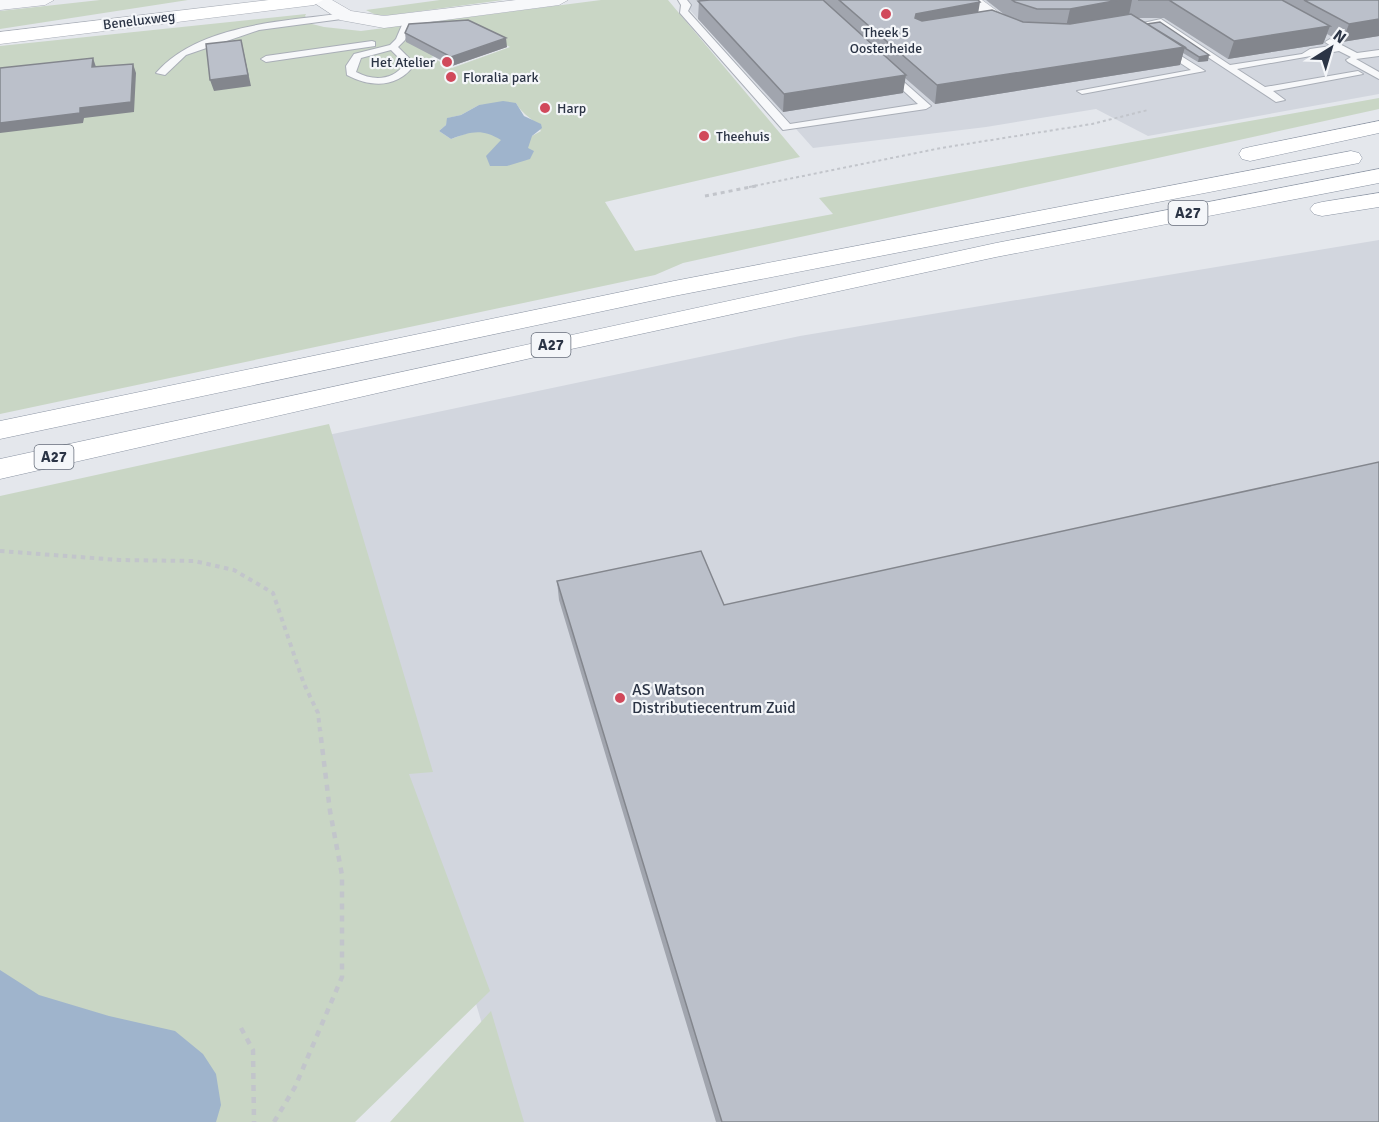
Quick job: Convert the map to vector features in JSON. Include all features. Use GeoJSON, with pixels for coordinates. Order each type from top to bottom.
{"type":"FeatureCollection","features":[{"type":"Feature","properties":{"kind":"main road","name":"Beneluxweg"},"geometry":{"type":"LineString","coordinates":[[0,38],[314,0]]}},
{"type":"Feature","properties":{"kind":"main road"},"geometry":{"type":"LineString","coordinates":[[1234,157],[1379,127]]}},
{"type":"Feature","properties":{"kind":"main road","name":"A27"},"geometry":{"type":"LineString","coordinates":[[0,430],[464,331],[1008,221],[1367,155]]}},
{"type":"Feature","properties":{"kind":"main road","name":"A27"},"geometry":{"type":"LineString","coordinates":[[1008,221],[1189,166]]}},
{"type":"Feature","properties":{"kind":"main road","name":"A27"},"geometry":{"type":"LineString","coordinates":[[0,469],[562,342],[996,250],[1379,176]]}},
{"type":"Feature","properties":{"kind":"main road","name":"A27"},"geometry":{"type":"LineString","coordinates":[[996,250],[1204,227],[1379,200]]}},
{"type":"Feature","properties":{"kind":"street"},"geometry":{"type":"LineString","coordinates":[[0,5],[45,0]]}},
{"type":"Feature","properties":{"kind":"street"},"geometry":{"type":"LineString","coordinates":[[319,0],[346,16],[368,21],[408,20],[559,0]]}},
{"type":"Feature","properties":{"kind":"street"},"geometry":{"type":"LineString","coordinates":[[346,16],[358,3],[357,0]]}},
{"type":"Feature","properties":{"kind":"street"},"geometry":{"type":"LineString","coordinates":[[969,2],[991,23],[1039,35]]}},
{"type":"Feature","properties":{"kind":"lane"},"geometry":{"type":"LineString","coordinates":[[682,0],[686,5],[683,11],[787,128],[926,106],[876,61]]}},
{"type":"Feature","properties":{"kind":"lane"},"geometry":{"type":"LineString","coordinates":[[161,73],[183,53],[258,27],[346,16]]}},
{"type":"Feature","properties":{"kind":"lane"},"geometry":{"type":"LineString","coordinates":[[397,44],[410,64],[404,73],[386,81],[365,82],[351,73],[357,56],[397,44],[408,20]]}},
{"type":"Feature","properties":{"kind":"lane"},"geometry":{"type":"LineString","coordinates":[[1143,35],[1127,23],[1137,25],[1161,22],[1280,100]]}},
{"type":"Feature","properties":{"kind":"lane"},"geometry":{"type":"LineString","coordinates":[[1321,37],[1356,57]]}},
{"type":"Feature","properties":{"kind":"lane"},"geometry":{"type":"LineString","coordinates":[[1082,91],[1200,71],[1153,41]]}},
{"type":"Feature","properties":{"kind":"lane"},"geometry":{"type":"LineString","coordinates":[[266,59],[397,44]]}},
{"type":"Feature","properties":{"kind":"lane"},"geometry":{"type":"LineString","coordinates":[[1228,68],[1340,48]]}},
{"type":"Feature","properties":{"kind":"lane"},"geometry":{"type":"LineString","coordinates":[[1379,53],[1347,58],[1379,76]]}},
{"type":"Feature","properties":{"kind":"lane"},"geometry":{"type":"LineString","coordinates":[[1263,90],[1358,74]]}},
{"type":"Feature","properties":{"kind":"path"},"geometry":{"type":"LineString","coordinates":[[705,196],[940,148],[1092,124],[1148,110]]}},
{"type":"Feature","properties":{"kind":"path"},"geometry":{"type":"LineString","coordinates":[[0,551],[119,560],[194,561],[234,570],[273,593],[304,684],[318,712],[330,811],[342,874],[344,937],[342,977],[295,1087],[274,1122]]}},
{"type":"Feature","properties":{"kind":"path"},"geometry":{"type":"LineString","coordinates":[[241,1028],[253,1050],[254,1122]]}},
{"type":"Feature","properties":{"kind":"shaded area"},"geometry":{"type":"Polygon","coordinates":[[[681,0],[1379,0],[1379,94],[1148,136],[1096,109],[986,127],[813,148],[681,0]]]}},
{"type":"Feature","properties":{"kind":"shaded area"},"geometry":{"type":"Polygon","coordinates":[[[1379,240],[1379,1122],[511,1122],[309,439],[800,336],[1379,240]]]}},
{"type":"Feature","properties":{"kind":"green space"},"geometry":{"type":"Polygon","coordinates":[[[100,0],[188,0],[0,29],[0,11],[100,0]]]}},
{"type":"Feature","properties":{"kind":"green space"},"geometry":{"type":"Polygon","coordinates":[[[440,0],[503,0],[391,15],[376,15],[366,10],[440,0]]]}},
{"type":"Feature","properties":{"kind":"green space"},"geometry":{"type":"Polygon","coordinates":[[[601,0],[668,0],[800,157],[605,202],[635,251],[833,214],[819,198],[1379,98],[1379,109],[683,263],[655,275],[0,414],[0,46],[306,14],[305,16],[312,24],[361,31],[601,0]],[[489,36],[431,57],[452,68],[510,47],[489,36]],[[516,103],[479,105],[461,115],[448,118],[446,125],[439,131],[451,139],[476,130],[532,136],[541,131],[516,103]]]}},
{"type":"Feature","properties":{"kind":"green space"},"geometry":{"type":"Polygon","coordinates":[[[329,424],[433,772],[409,774],[490,991],[355,1122],[0,1122],[0,496],[329,424]]]}},
{"type":"Feature","properties":{"kind":"green space"},"geometry":{"type":"Polygon","coordinates":[[[491,1011],[524,1122],[390,1122],[491,1011]]]}},
{"type":"Feature","properties":{"kind":"water"},"geometry":{"type":"Polygon","coordinates":[[[503,101],[516,103],[524,116],[541,124],[542,128],[532,136],[528,148],[534,151],[530,159],[507,166],[490,166],[486,156],[501,140],[476,132],[451,139],[439,131],[446,125],[447,118],[461,115],[479,105],[503,101]]]}},
{"type":"Feature","properties":{"kind":"water"},"geometry":{"type":"Polygon","coordinates":[[[0,970],[39,995],[109,1016],[175,1031],[203,1054],[216,1074],[221,1105],[216,1122],[0,1122],[0,970]]]}},
{"type":"Feature","properties":{"kind":"building"},"geometry":{"type":"Polygon","coordinates":[[[823,0],[906,75],[784,94],[698,1],[823,0]]]}},
{"type":"Feature","properties":{"kind":"building"},"geometry":{"type":"Polygon","coordinates":[[[839,0],[978,0],[980,2],[916,14],[915,18],[922,21],[992,10],[1023,22],[1070,24],[1131,14],[1185,47],[937,85],[839,0]]]}},
{"type":"Feature","properties":{"kind":"building"},"geometry":{"type":"Polygon","coordinates":[[[1012,0],[1119,0],[1070,9],[1037,9],[1012,0]]]}},
{"type":"Feature","properties":{"kind":"building"},"geometry":{"type":"Polygon","coordinates":[[[1169,0],[1282,0],[1330,26],[1234,41],[1169,0]]]}},
{"type":"Feature","properties":{"kind":"building"},"geometry":{"type":"Polygon","coordinates":[[[1304,0],[1379,0],[1379,19],[1349,24],[1304,0]]]}},
{"type":"Feature","properties":{"kind":"building"},"geometry":{"type":"Polygon","coordinates":[[[468,20],[506,38],[451,57],[405,33],[409,24],[468,20]]]}},
{"type":"Feature","properties":{"kind":"building"},"geometry":{"type":"Polygon","coordinates":[[[1160,22],[1209,55],[1199,57],[1147,24],[1160,22]]]}},
{"type":"Feature","properties":{"kind":"building"},"geometry":{"type":"Polygon","coordinates":[[[241,40],[248,75],[210,80],[206,44],[241,40]]]}},
{"type":"Feature","properties":{"kind":"building"},"geometry":{"type":"Polygon","coordinates":[[[93,58],[92,67],[133,64],[131,102],[80,108],[80,113],[0,123],[0,68],[93,58]]]}},
{"type":"Feature","properties":{"kind":"building"},"geometry":{"type":"Polygon","coordinates":[[[1379,462],[1379,1122],[722,1122],[557,581],[701,551],[724,605],[1379,462]]]}},
{"type":"Feature","properties":{"kind":"place","name":"Theek 5 Oosterheide"},"geometry":{"type":"Point","coordinates":[886,14]}},
{"type":"Feature","properties":{"kind":"place","name":"Het Atelier"},"geometry":{"type":"Point","coordinates":[447,62]}},
{"type":"Feature","properties":{"kind":"place","name":"Floralia park"},"geometry":{"type":"Point","coordinates":[451,77]}},
{"type":"Feature","properties":{"kind":"place","name":"Harp"},"geometry":{"type":"Point","coordinates":[545,108]}},
{"type":"Feature","properties":{"kind":"place","name":"Theehuis"},"geometry":{"type":"Point","coordinates":[704,136]}},
{"type":"Feature","properties":{"kind":"place","name":"AS Watson Distributiecentrum Zuid"},"geometry":{"type":"Point","coordinates":[620,698]}}]}
